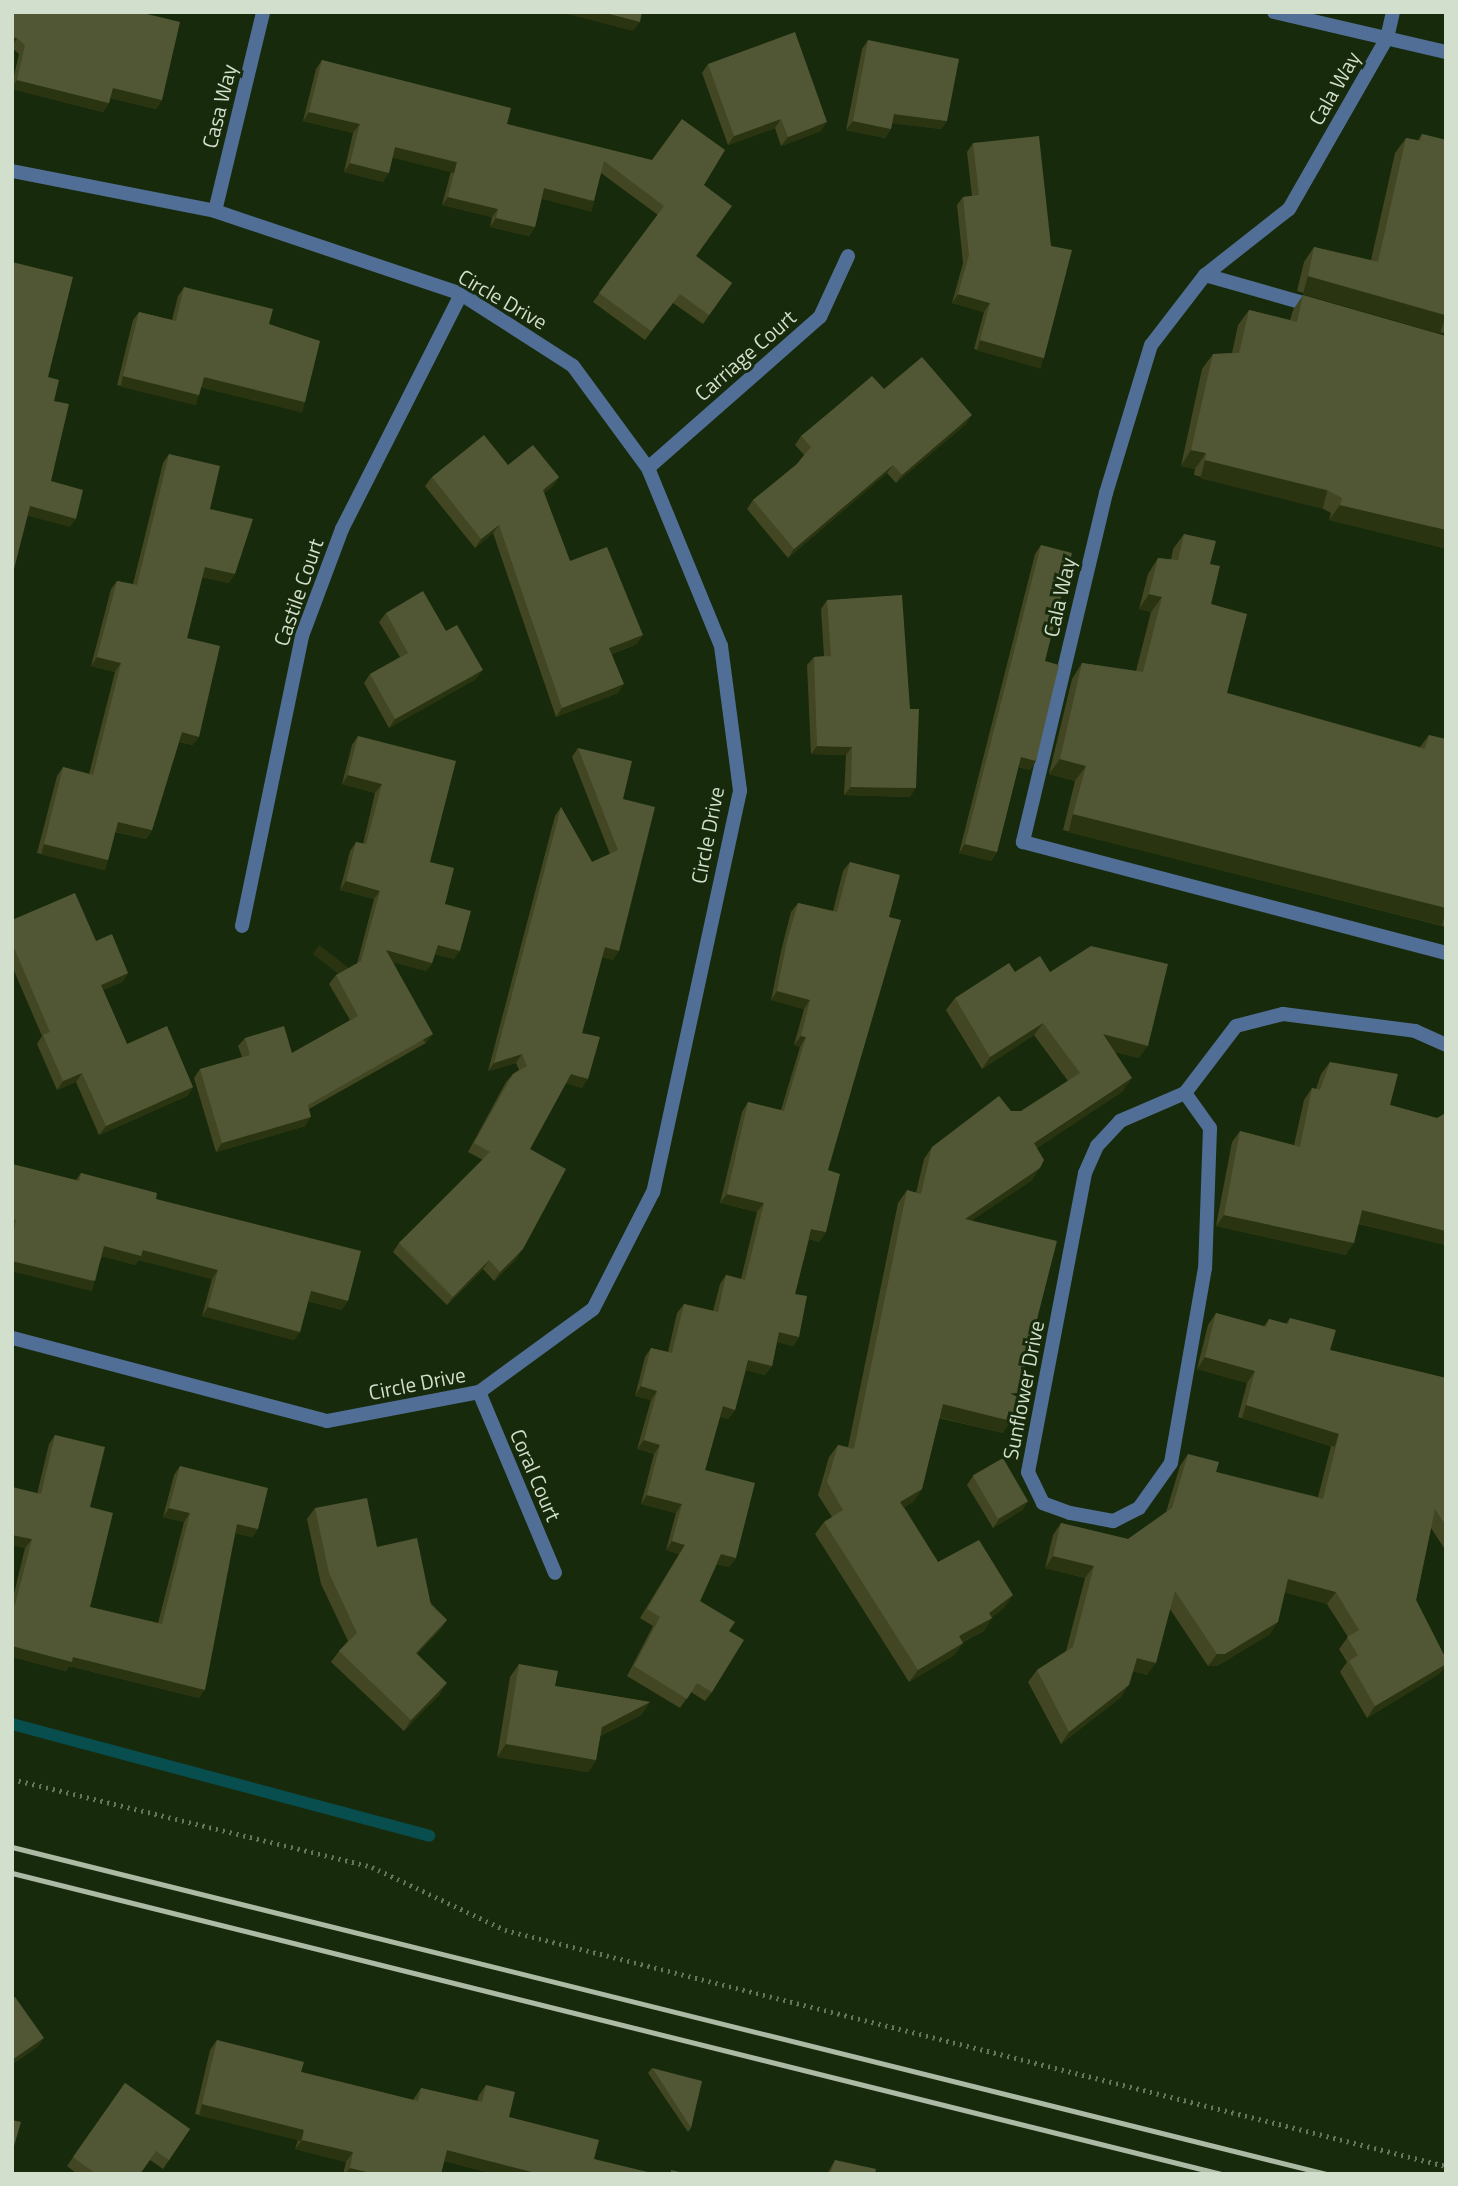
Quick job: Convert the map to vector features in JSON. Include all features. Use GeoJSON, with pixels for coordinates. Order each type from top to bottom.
{"type":"FeatureCollection","features":[{"type":"Feature","properties":{"kind":"street","name":"Casa Way"},"geometry":{"type":"LineString","coordinates":[[215,211],[263,12]]}},
{"type":"Feature","properties":{"kind":"street"},"geometry":{"type":"LineString","coordinates":[[1274,12],[1446,52]]}},
{"type":"Feature","properties":{"kind":"street","name":"Cala Way"},"geometry":{"type":"LineString","coordinates":[[1393,12],[1387,38],[1289,209],[1205,275],[1152,345],[1106,493],[1023,842],[1446,953]]}},
{"type":"Feature","properties":{"kind":"street","name":"Circle Drive"},"geometry":{"type":"LineString","coordinates":[[12,171],[215,211],[461,294],[573,366],[648,468],[721,646],[740,790],[653,1192],[593,1309],[479,1392],[327,1421],[12,1338]]}},
{"type":"Feature","properties":{"kind":"street","name":"Carriage Court"},"geometry":{"type":"LineString","coordinates":[[648,468],[820,317],[848,256]]}},
{"type":"Feature","properties":{"kind":"street"},"geometry":{"type":"LineString","coordinates":[[1205,275],[1339,313]]}},
{"type":"Feature","properties":{"kind":"street","name":"Castile Court"},"geometry":{"type":"LineString","coordinates":[[242,926],[302,636],[342,529],[461,294]]}},
{"type":"Feature","properties":{"kind":"street","name":"Sunflower Drive"},"geometry":{"type":"LineString","coordinates":[[1185,1093],[1210,1128],[1205,1268],[1171,1463],[1139,1508],[1113,1521],[1070,1513],[1043,1503],[1028,1472],[1086,1173],[1097,1146],[1120,1121],[1185,1093],[1236,1026],[1283,1014],[1415,1031],[1446,1045]]}},
{"type":"Feature","properties":{"kind":"street","name":"Coral Court"},"geometry":{"type":"LineString","coordinates":[[479,1392],[555,1573]]}},
{"type":"Feature","properties":{"kind":"path"},"geometry":{"type":"LineString","coordinates":[[12,1779],[372,1867],[505,1930],[1446,2166]]}},
{"type":"Feature","properties":{"kind":"building"},"geometry":{"type":"Polygon","coordinates":[[[12,12],[139,12],[180,22],[162,100],[113,88],[109,103],[17,80],[25,45],[12,37],[12,12]]]}},
{"type":"Feature","properties":{"kind":"building"},"geometry":{"type":"Polygon","coordinates":[[[601,12],[642,12],[640,22],[601,12]]]}},
{"type":"Feature","properties":{"kind":"building"},"geometry":{"type":"Polygon","coordinates":[[[795,32],[827,122],[788,137],[781,119],[734,136],[708,64],[795,32]]]}},
{"type":"Feature","properties":{"kind":"building"},"geometry":{"type":"Polygon","coordinates":[[[868,40],[959,59],[947,121],[894,114],[891,129],[853,121],[868,40]]]}},
{"type":"Feature","properties":{"kind":"building"},"geometry":{"type":"Polygon","coordinates":[[[322,60],[511,108],[507,124],[652,160],[682,119],[725,150],[704,185],[732,206],[696,256],[732,283],[709,315],[680,294],[651,331],[599,293],[664,206],[604,161],[594,201],[544,188],[535,227],[496,218],[498,209],[448,197],[457,162],[395,147],[389,173],[350,163],[360,124],[309,112],[322,60]]]}},
{"type":"Feature","properties":{"kind":"building"},"geometry":{"type":"Polygon","coordinates":[[[1422,134],[1446,140],[1446,315],[1308,276],[1314,247],[1378,262],[1406,138],[1420,141],[1422,134]]]}},
{"type":"Feature","properties":{"kind":"building"},"geometry":{"type":"Polygon","coordinates":[[[1039,136],[1051,246],[1072,250],[1044,358],[980,340],[990,303],[958,294],[969,255],[963,197],[979,195],[973,143],[1039,136]]]}},
{"type":"Feature","properties":{"kind":"building"},"geometry":{"type":"Polygon","coordinates":[[[12,262],[73,277],[48,377],[59,380],[54,401],[69,404],[51,481],[83,490],[76,519],[30,506],[12,577],[12,262]]]}},
{"type":"Feature","properties":{"kind":"building"},"geometry":{"type":"Polygon","coordinates":[[[184,287],[273,309],[269,324],[320,341],[305,402],[204,377],[199,395],[123,376],[139,312],[176,321],[184,287]]]}},
{"type":"Feature","properties":{"kind":"building"},"geometry":{"type":"Polygon","coordinates":[[[1303,295],[1446,336],[1446,530],[1340,505],[1342,498],[1327,490],[1205,460],[1206,453],[1191,450],[1213,354],[1239,353],[1249,310],[1297,322],[1303,295]]]}},
{"type":"Feature","properties":{"kind":"building"},"geometry":{"type":"Polygon","coordinates":[[[922,357],[972,415],[902,475],[893,465],[794,549],[753,500],[797,464],[811,447],[801,436],[872,376],[884,389],[922,357]]]}},
{"type":"Feature","properties":{"kind":"building"},"geometry":{"type":"Polygon","coordinates":[[[484,435],[508,465],[533,445],[559,477],[543,490],[570,561],[607,547],[643,635],[609,648],[624,684],[562,708],[499,525],[481,539],[432,477],[484,435]]]}},
{"type":"Feature","properties":{"kind":"building"},"geometry":{"type":"Polygon","coordinates":[[[169,454],[220,466],[210,509],[253,519],[235,574],[205,567],[187,638],[220,646],[199,737],[182,732],[152,830],[118,822],[108,860],[44,844],[63,767],[93,775],[121,663],[97,657],[117,581],[137,585],[169,454]]]}},
{"type":"Feature","properties":{"kind":"building"},"geometry":{"type":"Polygon","coordinates":[[[1184,534],[1216,541],[1210,564],[1220,566],[1211,604],[1247,614],[1227,693],[1425,749],[1429,735],[1446,739],[1446,908],[1073,814],[1086,766],[1060,759],[1082,663],[1143,672],[1162,597],[1149,594],[1158,558],[1178,560],[1184,534]]]}},
{"type":"Feature","properties":{"kind":"building"},"geometry":{"type":"Polygon","coordinates":[[[1041,545],[1072,553],[1045,661],[1059,665],[1036,761],[1021,757],[997,852],[965,844],[1041,545]]]}},
{"type":"Feature","properties":{"kind":"building"},"geometry":{"type":"Polygon","coordinates":[[[423,591],[446,631],[457,625],[483,670],[395,719],[370,674],[408,653],[386,613],[423,591]]]}},
{"type":"Feature","properties":{"kind":"building"},"geometry":{"type":"Polygon","coordinates":[[[902,595],[910,709],[919,709],[916,788],[851,787],[852,747],[817,746],[814,657],[831,656],[827,600],[902,595]]]}},
{"type":"Feature","properties":{"kind":"building"},"geometry":{"type":"Polygon","coordinates":[[[358,736],[456,761],[430,862],[454,868],[445,904],[471,911],[460,951],[438,945],[432,963],[386,950],[433,1034],[308,1105],[311,1117],[222,1143],[200,1069],[250,1055],[245,1038],[284,1026],[292,1053],[358,1016],[336,975],[361,961],[380,891],[346,881],[356,842],[366,844],[382,784],[348,775],[358,736]]]}},
{"type":"Feature","properties":{"kind":"building"},"geometry":{"type":"Polygon","coordinates":[[[578,748],[632,761],[623,799],[655,807],[619,951],[605,947],[582,1033],[600,1037],[588,1079],[571,1074],[530,1149],[566,1169],[523,1249],[500,1272],[489,1260],[453,1297],[399,1243],[490,1152],[474,1143],[513,1074],[527,1066],[522,1054],[494,1063],[561,807],[592,862],[618,850],[578,748]]]}},
{"type":"Feature","properties":{"kind":"building"},"geometry":{"type":"Polygon","coordinates":[[[850,862],[900,875],[889,917],[901,920],[828,1170],[840,1174],[826,1232],[811,1229],[795,1294],[807,1296],[799,1337],[779,1332],[772,1366],[748,1360],[735,1410],[723,1406],[705,1470],[755,1483],[736,1558],[721,1554],[700,1601],[735,1622],[729,1631],[744,1640],[712,1692],[697,1683],[687,1699],[634,1666],[660,1617],[647,1609],[685,1545],[672,1541],[682,1504],[647,1495],[660,1445],[644,1440],[657,1391],[641,1386],[651,1348],[672,1353],[684,1304],[718,1312],[726,1275],[745,1280],[764,1203],[727,1194],[748,1102],[784,1111],[806,1037],[801,1036],[810,1000],[777,991],[787,941],[798,903],[837,912],[850,862]]]}},
{"type":"Feature","properties":{"kind":"building"},"geometry":{"type":"Polygon","coordinates":[[[75,893],[96,941],[112,934],[128,973],[101,985],[127,1044],[167,1026],[193,1087],[106,1126],[82,1073],[63,1081],[43,1035],[50,1032],[12,943],[12,920],[75,893]]]}},
{"type":"Feature","properties":{"kind":"building"},"geometry":{"type":"Polygon","coordinates":[[[1091,946],[1168,964],[1148,1046],[1103,1034],[1132,1078],[1034,1143],[1044,1160],[1040,1168],[965,1219],[1057,1241],[1011,1421],[943,1404],[922,1489],[900,1502],[938,1562],[979,1540],[1013,1595],[989,1613],[992,1618],[959,1636],[963,1643],[918,1670],[824,1522],[843,1510],[827,1482],[838,1445],[854,1449],[907,1190],[921,1194],[932,1147],[999,1096],[1011,1111],[1021,1111],[1080,1073],[1043,1023],[990,1057],[955,998],[1009,963],[1015,972],[1040,956],[1050,972],[1091,946]]]}},
{"type":"Feature","properties":{"kind":"building"},"geometry":{"type":"Polygon","coordinates":[[[1330,1062],[1398,1074],[1390,1105],[1437,1118],[1446,1113],[1446,1231],[1362,1210],[1354,1243],[1224,1215],[1240,1131],[1300,1147],[1312,1088],[1320,1090],[1330,1062]]]}},
{"type":"Feature","properties":{"kind":"building"},"geometry":{"type":"Polygon","coordinates":[[[12,1164],[79,1181],[81,1173],[157,1193],[156,1199],[361,1251],[348,1301],[311,1291],[300,1332],[208,1307],[218,1270],[143,1250],[141,1256],[104,1246],[95,1281],[12,1261],[12,1238],[16,1220],[12,1219],[12,1164]]]}},
{"type":"Feature","properties":{"kind":"building"},"geometry":{"type":"Polygon","coordinates":[[[1216,1313],[1266,1327],[1269,1319],[1288,1324],[1290,1318],[1336,1330],[1330,1350],[1446,1378],[1446,1526],[1435,1509],[1416,1600],[1446,1659],[1446,1664],[1375,1706],[1349,1661],[1358,1655],[1347,1637],[1359,1630],[1336,1592],[1288,1579],[1278,1622],[1225,1654],[1217,1654],[1175,1591],[1156,1663],[1137,1658],[1129,1685],[1069,1732],[1037,1670],[1073,1647],[1094,1566],[1053,1556],[1061,1523],[1128,1539],[1172,1508],[1188,1454],[1219,1462],[1216,1472],[1323,1499],[1339,1434],[1246,1405],[1255,1371],[1205,1357],[1216,1313]]]}},
{"type":"Feature","properties":{"kind":"building"},"geometry":{"type":"Polygon","coordinates":[[[55,1435],[105,1447],[90,1507],[113,1513],[90,1607],[162,1624],[190,1513],[169,1508],[180,1466],[268,1488],[258,1529],[237,1524],[205,1690],[73,1657],[72,1662],[12,1646],[12,1604],[15,1605],[32,1539],[12,1535],[12,1487],[41,1494],[55,1435]]]}},
{"type":"Feature","properties":{"kind":"building"},"geometry":{"type":"Polygon","coordinates":[[[1003,1458],[1028,1501],[998,1519],[973,1476],[1003,1458]]]}},
{"type":"Feature","properties":{"kind":"building"},"geometry":{"type":"Polygon","coordinates":[[[367,1498],[377,1547],[417,1538],[431,1605],[447,1620],[416,1653],[447,1683],[411,1720],[339,1651],[357,1633],[329,1573],[315,1508],[367,1498]]]}},
{"type":"Feature","properties":{"kind":"building"},"geometry":{"type":"Polygon","coordinates":[[[519,1664],[558,1671],[555,1686],[650,1702],[602,1727],[596,1760],[506,1744],[519,1664]]]}},
{"type":"Feature","properties":{"kind":"building"},"geometry":{"type":"Polygon","coordinates":[[[15,1997],[44,2038],[12,2060],[12,1999],[15,1997]]]}},
{"type":"Feature","properties":{"kind":"building"},"geometry":{"type":"Polygon","coordinates":[[[217,2040],[304,2062],[301,2072],[418,2101],[421,2088],[482,2102],[486,2085],[515,2092],[509,2117],[599,2140],[594,2159],[656,2174],[539,2174],[447,2150],[441,2174],[375,2174],[350,2168],[353,2152],[302,2140],[304,2130],[202,2104],[217,2040]]]}},
{"type":"Feature","properties":{"kind":"building"},"geometry":{"type":"Polygon","coordinates":[[[652,2068],[702,2081],[691,2128],[652,2068]]]}},
{"type":"Feature","properties":{"kind":"building"},"geometry":{"type":"Polygon","coordinates":[[[125,2083],[190,2129],[169,2160],[156,2151],[140,2174],[96,2174],[73,2157],[125,2083]]]}},
{"type":"Feature","properties":{"kind":"building"},"geometry":{"type":"Polygon","coordinates":[[[12,2120],[21,2122],[12,2153],[12,2120]]]}},
{"type":"Feature","properties":{"kind":"building"},"geometry":{"type":"Polygon","coordinates":[[[835,2160],[876,2169],[875,2174],[830,2174],[835,2160]]]}},
{"type":"Feature","properties":{"kind":"building"},"geometry":{"type":"Polygon","coordinates":[[[671,2170],[688,2174],[671,2174],[671,2170]]]}},
{"type":"Feature","properties":{"kind":"waterway"},"geometry":{"type":"LineString","coordinates":[[12,1724],[429,1836]]}},
{"type":"Feature","properties":{"kind":"railway"},"geometry":{"type":"LineString","coordinates":[[12,1847],[1326,2174]]}},
{"type":"Feature","properties":{"kind":"railway"},"geometry":{"type":"LineString","coordinates":[[12,1873],[1221,2174]]}}]}
